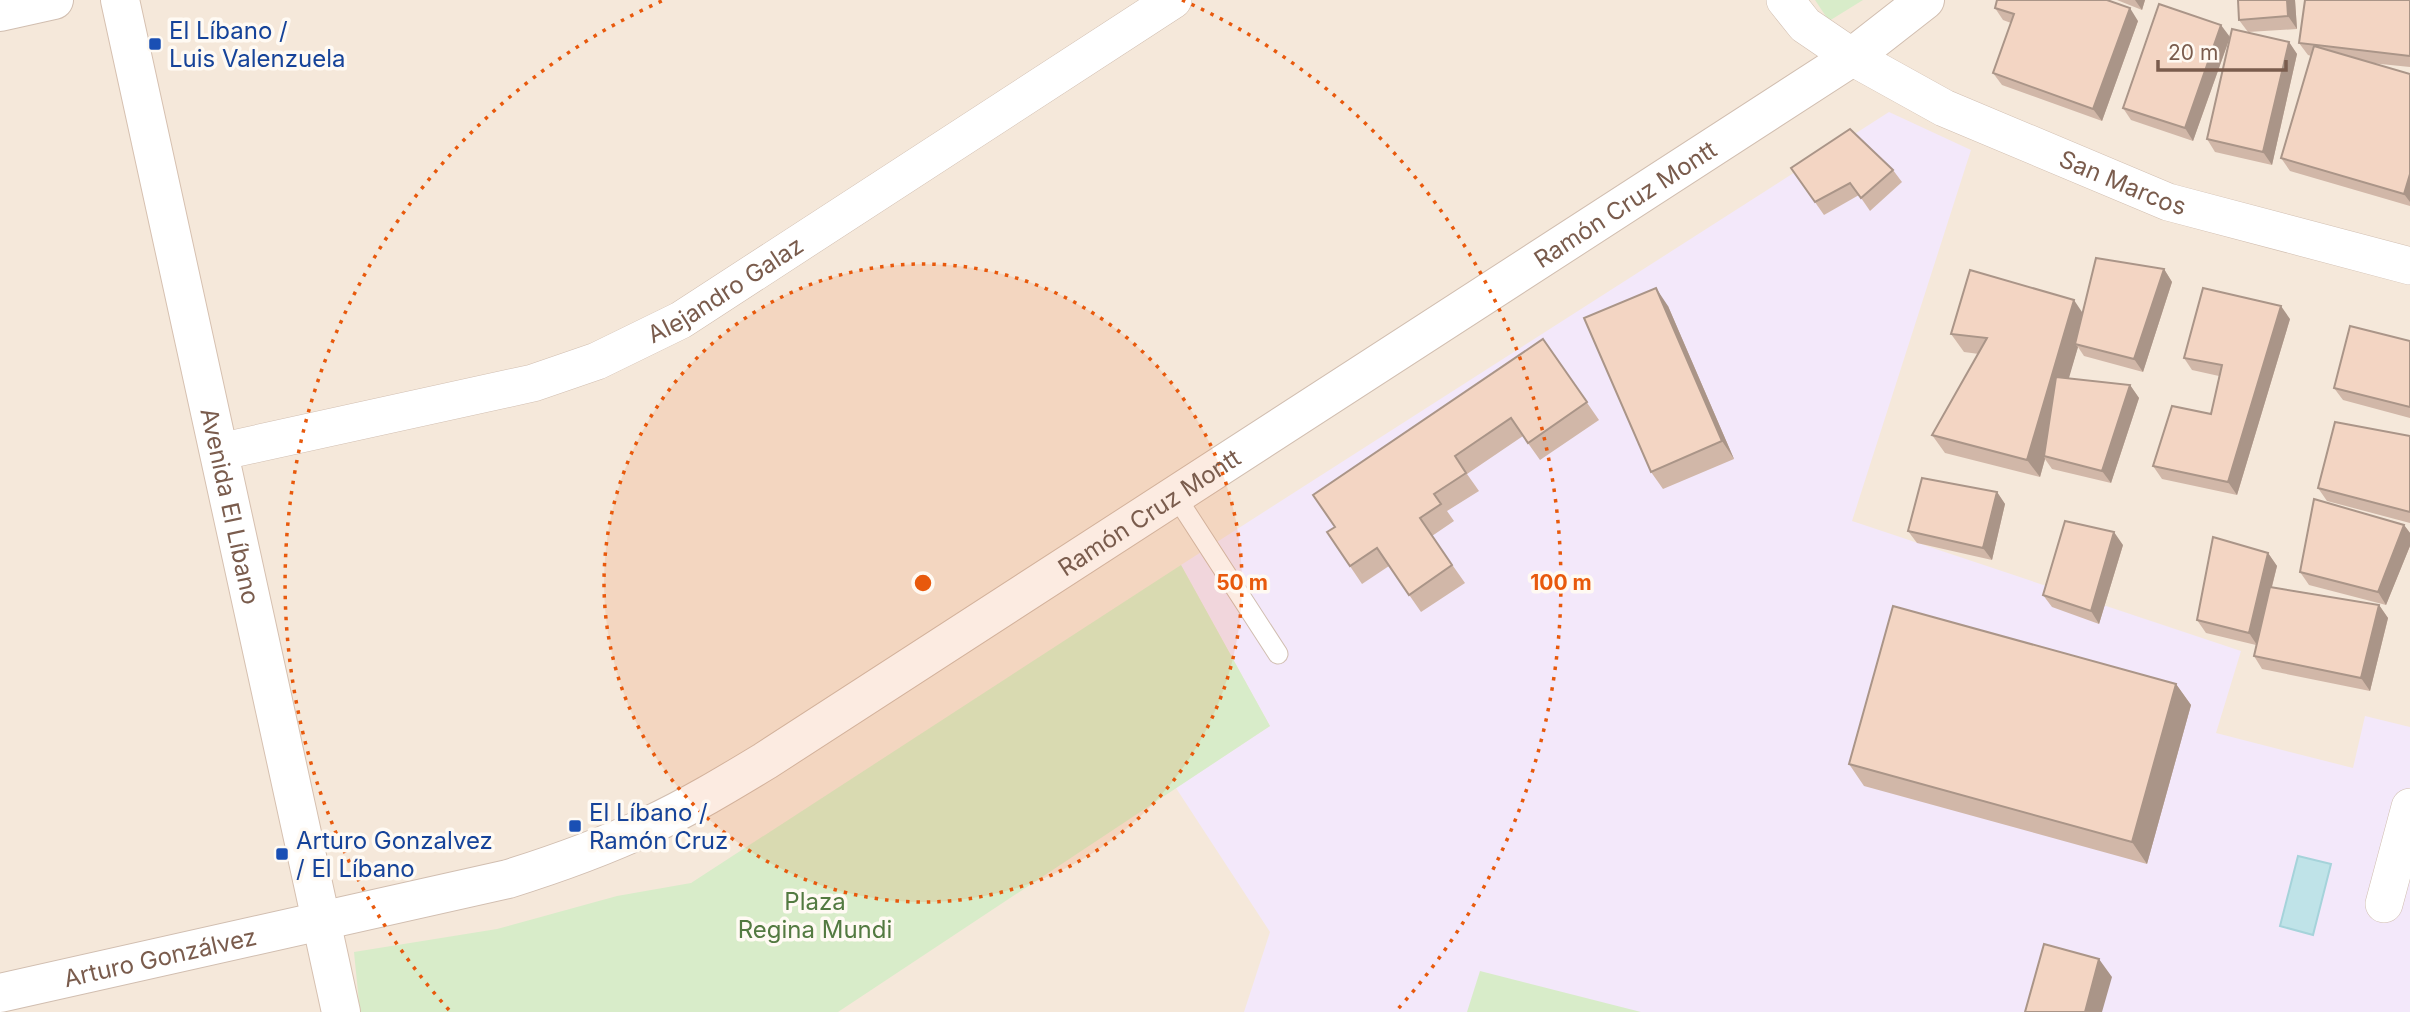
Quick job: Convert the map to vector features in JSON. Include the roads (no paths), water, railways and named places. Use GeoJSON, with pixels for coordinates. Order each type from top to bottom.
{"type":"FeatureCollection","features":[{"type":"Feature","properties":{"kind":"street"},"geometry":{"type":"LineString","coordinates":[[0,12],[54,0]]}},
{"type":"Feature","properties":{"kind":"street","name":"Avenida El Líbano"},"geometry":{"type":"LineString","coordinates":[[120,0],[341,1012]]}},
{"type":"Feature","properties":{"kind":"street","name":"Alejandro Galaz"},"geometry":{"type":"LineString","coordinates":[[219,452],[533,383],[597,361],[639,342],[681,320],[1173,0]]}},
{"type":"Feature","properties":{"kind":"street","name":"San Marcos"},"geometry":{"type":"LineString","coordinates":[[1785,0],[1805,25],[1852,57],[1944,108],[2168,202],[2410,266]]}},
{"type":"Feature","properties":{"kind":"street","name":"Ramón Cruz Montt"},"geometry":{"type":"LineString","coordinates":[[322,921],[508,879],[589,851],[709,795],[1852,57],[1925,0]]}},
{"type":"Feature","properties":{"kind":"street"},"geometry":{"type":"LineString","coordinates":[[2384,904],[2410,807]]}},
{"type":"Feature","properties":{"kind":"street","name":"Arturo Gonzálvez"},"geometry":{"type":"LineString","coordinates":[[0,993],[322,921]]}},
{"type":"Feature","properties":{"kind":"lane"},"geometry":{"type":"LineString","coordinates":[[1175,495],[1278,654]]}},
{"type":"Feature","properties":{"kind":"water"},"geometry":{"type":"Polygon","coordinates":[[[2298,856],[2331,864],[2313,935],[2280,926],[2298,856]]]}},
{"type":"Feature","properties":{"kind":"place","name":"El Líbano / Luis Valenzuela"},"geometry":{"type":"Point","coordinates":[155,44]}},
{"type":"Feature","properties":{"kind":"place","name":"El Líbano / Ramón Cruz"},"geometry":{"type":"Point","coordinates":[575,826]}},
{"type":"Feature","properties":{"kind":"place","name":"Arturo Gonzalvez / El Líbano"},"geometry":{"type":"Point","coordinates":[282,854]}},
{"type":"Feature","properties":{"kind":"park label","name":"Plaza Regina Mundi"},"geometry":{"type":"Point","coordinates":[815,915]}}]}
